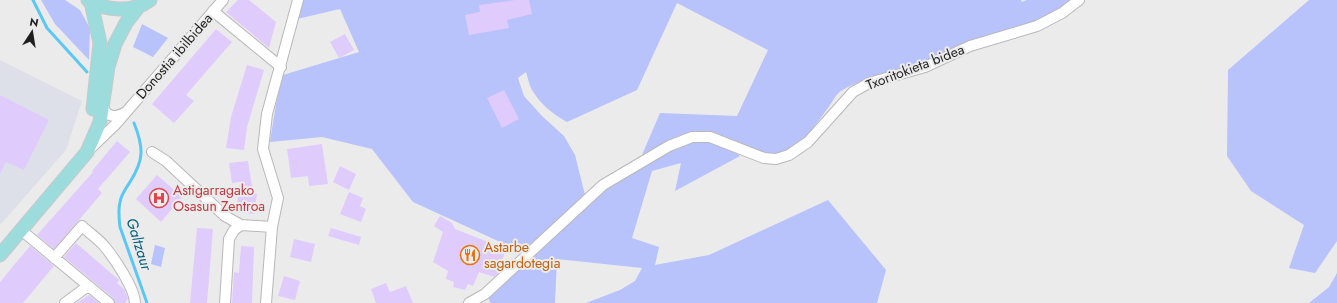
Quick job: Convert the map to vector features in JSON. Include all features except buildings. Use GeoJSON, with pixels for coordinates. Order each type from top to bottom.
{"type":"FeatureCollection","features":[{"type":"Feature","properties":{"kind":"main road"},"geometry":{"type":"LineString","coordinates":[[90,1],[104,8],[119,10],[145,3]]}},
{"type":"Feature","properties":{"kind":"main road","name":"Donostia ibilbidea"},"geometry":{"type":"LineString","coordinates":[[0,255],[75,168],[87,152],[99,125],[100,43],[95,15],[90,1]]}},
{"type":"Feature","properties":{"kind":"main road","name":"Donostia ibilbidea"},"geometry":{"type":"LineString","coordinates":[[75,168],[82,156],[115,44],[126,23],[145,3]]}},
{"type":"Feature","properties":{"kind":"street","name":"Donostia ibilbidea"},"geometry":{"type":"LineString","coordinates":[[87,152],[115,125],[223,0]]}},
{"type":"Feature","properties":{"kind":"street"},"geometry":{"type":"LineString","coordinates":[[266,303],[272,227],[278,198],[263,149],[267,114],[298,0]]}},
{"type":"Feature","properties":{"kind":"street","name":"Txoritokieta bidea"},"geometry":{"type":"LineString","coordinates":[[469,303],[485,294],[603,184],[669,146],[692,137],[710,137],[764,158],[776,159],[789,155],[808,142],[853,92],[870,83],[925,67],[970,46],[1037,26],[1062,13],[1079,0]]}},
{"type":"Feature","properties":{"kind":"street"},"geometry":{"type":"LineString","coordinates":[[213,11],[281,66]]}},
{"type":"Feature","properties":{"kind":"street","name":"Donostia ibilbidea"},"geometry":{"type":"LineString","coordinates":[[99,100],[105,111],[110,116],[117,117],[126,112]]}},
{"type":"Feature","properties":{"kind":"street"},"geometry":{"type":"LineString","coordinates":[[99,125],[107,128],[115,125]]}},
{"type":"Feature","properties":{"kind":"street"},"geometry":{"type":"LineString","coordinates":[[152,152],[166,161],[224,216],[241,225],[272,227]]}},
{"type":"Feature","properties":{"kind":"street"},"geometry":{"type":"LineString","coordinates":[[225,303],[229,238],[234,230],[241,225]]}},
{"type":"Feature","properties":{"kind":"street"},"geometry":{"type":"LineString","coordinates":[[54,258],[82,226],[105,247],[130,286],[135,303]]}},
{"type":"Feature","properties":{"kind":"street"},"geometry":{"type":"LineString","coordinates":[[21,230],[109,303]]}},
{"type":"Feature","properties":{"kind":"street"},"geometry":{"type":"LineString","coordinates":[[65,303],[88,286]]}},
{"type":"Feature","properties":{"kind":"shaded area"},"geometry":{"type":"Polygon","coordinates":[[[41,0],[65,0],[80,10],[90,28],[89,60],[55,24],[41,0]]]}},
{"type":"Feature","properties":{"kind":"shaded area"},"geometry":{"type":"Polygon","coordinates":[[[302,0],[1021,0],[1022,2],[1027,0],[1071,0],[1039,20],[952,54],[931,62],[870,78],[850,86],[838,94],[814,127],[801,141],[786,152],[778,155],[758,153],[725,138],[701,132],[688,133],[676,137],[642,155],[660,113],[737,116],[768,50],[677,3],[637,90],[567,122],[543,105],[531,88],[526,72],[518,78],[524,96],[542,116],[564,136],[575,155],[585,195],[522,252],[413,202],[372,149],[322,137],[270,142],[276,104],[283,75],[359,52],[340,9],[297,19],[302,0]]]}},
{"type":"Feature","properties":{"kind":"shaded area"},"geometry":{"type":"Polygon","coordinates":[[[1309,0],[1337,0],[1337,241],[1315,273],[1289,268],[1304,225],[1251,191],[1227,156],[1228,70],[1309,0]]]}},
{"type":"Feature","properties":{"kind":"shaded area"},"geometry":{"type":"Polygon","coordinates":[[[142,24],[168,38],[153,57],[133,47],[142,24]]]}},
{"type":"Feature","properties":{"kind":"shaded area"},"geometry":{"type":"Polygon","coordinates":[[[0,60],[82,101],[66,150],[0,225],[0,60]]]}},
{"type":"Feature","properties":{"kind":"shaded area"},"geometry":{"type":"Polygon","coordinates":[[[693,140],[718,144],[729,148],[740,156],[675,191],[681,163],[652,171],[632,238],[659,247],[655,265],[709,255],[828,200],[886,270],[877,303],[586,303],[620,290],[635,281],[642,268],[557,259],[555,303],[490,303],[488,295],[605,186],[669,150],[693,140]]]}},
{"type":"Feature","properties":{"kind":"shaded area"},"geometry":{"type":"Polygon","coordinates":[[[155,245],[165,248],[161,267],[151,264],[155,245]]]}},
{"type":"Feature","properties":{"kind":"shaded area"},"geometry":{"type":"Polygon","coordinates":[[[1337,273],[1337,303],[1309,303],[1329,287],[1337,273]]]}},
{"type":"Feature","properties":{"kind":"waterway","name":"Galtzaur"},"geometry":{"type":"LineString","coordinates":[[33,0],[47,28],[87,72]]}},
{"type":"Feature","properties":{"kind":"waterway","name":"Galtzaur"},"geometry":{"type":"LineString","coordinates":[[134,123],[140,140],[141,154],[135,174],[121,197],[119,218],[120,227],[147,303]]}},
{"type":"Feature","properties":{"kind":"place","name":"Astigarragako Osasun Zentroa"},"geometry":{"type":"Point","coordinates":[159,198]}},
{"type":"Feature","properties":{"kind":"place","name":"Astarbe sagardotegia"},"geometry":{"type":"Point","coordinates":[470,255]}}]}
